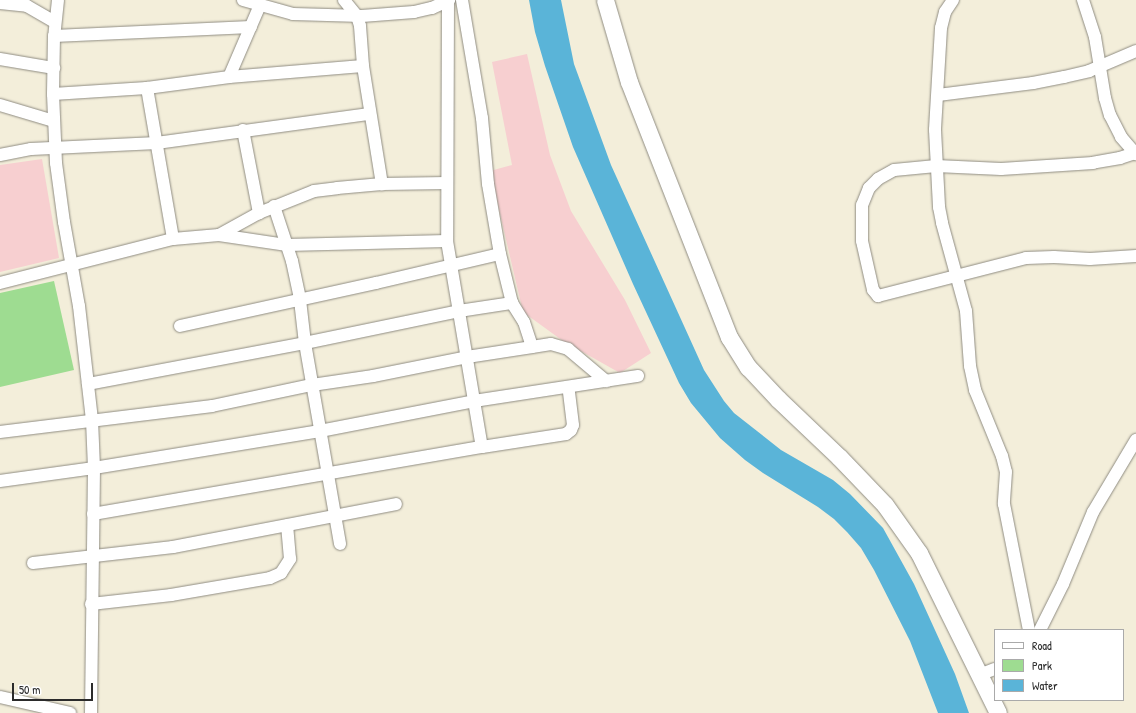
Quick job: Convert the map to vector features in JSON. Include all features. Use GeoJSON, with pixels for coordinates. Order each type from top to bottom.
{"type":"FeatureCollection","features":[{"type":"Feature","properties":{"kind":"main road"},"geometry":{"type":"LineString","coordinates":[[605,0],[629,82],[729,337],[753,373],[885,505],[919,553],[987,672],[994,695]]}},
{"type":"Feature","properties":{"kind":"street"},"geometry":{"type":"LineString","coordinates":[[58,0],[54,36],[53,94],[57,178],[79,306],[92,420],[94,468],[91,604],[91,713]]}},
{"type":"Feature","properties":{"kind":"street"},"geometry":{"type":"LineString","coordinates":[[244,0],[293,14],[357,16],[414,12],[445,2]]}},
{"type":"Feature","properties":{"kind":"street"},"geometry":{"type":"LineString","coordinates":[[344,0],[357,16],[360,26],[369,114],[382,184]]}},
{"type":"Feature","properties":{"kind":"street"},"geometry":{"type":"LineString","coordinates":[[426,0],[445,2]]}},
{"type":"Feature","properties":{"kind":"street"},"geometry":{"type":"LineString","coordinates":[[462,0],[481,110],[486,168],[500,254],[512,303],[524,322],[532,347]]}},
{"type":"Feature","properties":{"kind":"street"},"geometry":{"type":"LineString","coordinates":[[953,0],[945,12],[942,28],[935,130],[936,166],[942,223],[958,276],[966,311],[970,366],[975,390],[1002,456],[1006,472],[1004,504],[1029,629]]}},
{"type":"Feature","properties":{"kind":"street"},"geometry":{"type":"LineString","coordinates":[[1083,0],[1095,37],[1098,66],[1110,115],[1121,137],[1135,153],[1120,158],[1093,163],[1001,168],[936,166],[894,170],[878,179],[869,188],[862,205],[862,241],[873,290],[878,296],[1026,258],[1054,257],[1090,259],[1136,256]]}},
{"type":"Feature","properties":{"kind":"street"},"geometry":{"type":"LineString","coordinates":[[445,2],[447,241],[482,447]]}},
{"type":"Feature","properties":{"kind":"street"},"geometry":{"type":"LineString","coordinates":[[0,3],[27,6],[55,22]]}},
{"type":"Feature","properties":{"kind":"street"},"geometry":{"type":"LineString","coordinates":[[229,77],[260,5]]}},
{"type":"Feature","properties":{"kind":"street"},"geometry":{"type":"LineString","coordinates":[[54,36],[251,27]]}},
{"type":"Feature","properties":{"kind":"street"},"geometry":{"type":"LineString","coordinates":[[938,95],[1033,83],[1089,71],[1136,51]]}},
{"type":"Feature","properties":{"kind":"street"},"geometry":{"type":"LineString","coordinates":[[0,59],[54,68]]}},
{"type":"Feature","properties":{"kind":"street"},"geometry":{"type":"LineString","coordinates":[[53,94],[147,88],[229,77],[363,66]]}},
{"type":"Feature","properties":{"kind":"street"},"geometry":{"type":"LineString","coordinates":[[147,88],[173,239]]}},
{"type":"Feature","properties":{"kind":"street"},"geometry":{"type":"LineString","coordinates":[[0,105],[54,121]]}},
{"type":"Feature","properties":{"kind":"street"},"geometry":{"type":"LineString","coordinates":[[0,155],[31,149],[156,143],[369,114]]}},
{"type":"Feature","properties":{"kind":"street"},"geometry":{"type":"LineString","coordinates":[[243,130],[259,213]]}},
{"type":"Feature","properties":{"kind":"street"},"geometry":{"type":"LineString","coordinates":[[219,235],[274,206],[320,190],[382,184],[447,184]]}},
{"type":"Feature","properties":{"kind":"street"},"geometry":{"type":"LineString","coordinates":[[274,206],[292,261],[300,300],[305,343],[340,544]]}},
{"type":"Feature","properties":{"kind":"street"},"geometry":{"type":"LineString","coordinates":[[0,283],[173,239],[219,235],[287,245],[447,241]]}},
{"type":"Feature","properties":{"kind":"street"},"geometry":{"type":"LineString","coordinates":[[180,326],[500,254]]}},
{"type":"Feature","properties":{"kind":"street"},"geometry":{"type":"LineString","coordinates":[[88,384],[305,343],[459,311],[512,303]]}},
{"type":"Feature","properties":{"kind":"street"},"geometry":{"type":"LineString","coordinates":[[0,432],[212,406],[312,385],[373,376],[467,357],[551,344],[568,349],[606,381]]}},
{"type":"Feature","properties":{"kind":"street"},"geometry":{"type":"LineString","coordinates":[[0,480],[94,468],[320,431],[474,401],[638,376]]}},
{"type":"Feature","properties":{"kind":"street"},"geometry":{"type":"LineString","coordinates":[[93,514],[566,434],[571,430],[573,425],[568,387]]}},
{"type":"Feature","properties":{"kind":"street"},"geometry":{"type":"LineString","coordinates":[[1040,629],[1063,584],[1093,512],[1136,440]]}},
{"type":"Feature","properties":{"kind":"street"},"geometry":{"type":"LineString","coordinates":[[33,563],[92,558],[172,547],[396,504]]}},
{"type":"Feature","properties":{"kind":"street"},"geometry":{"type":"LineString","coordinates":[[91,604],[171,595],[270,578],[281,573],[290,559],[287,525]]}},
{"type":"Feature","properties":{"kind":"street"},"geometry":{"type":"LineString","coordinates":[[0,697],[70,713]]}},
{"type":"Feature","properties":{"kind":"shaded area"},"geometry":{"type":"Polygon","coordinates":[[[527,54],[550,155],[571,211],[625,300],[651,353],[620,373],[563,341],[523,312],[490,171],[512,165],[492,62],[527,54]]]}},
{"type":"Feature","properties":{"kind":"shaded area"},"geometry":{"type":"Polygon","coordinates":[[[42,159],[59,258],[0,272],[0,165],[42,159]]]}},
{"type":"Feature","properties":{"kind":"green space"},"geometry":{"type":"Polygon","coordinates":[[[54,281],[74,370],[0,387],[0,293],[54,281]]]}},
{"type":"Feature","properties":{"kind":"water"},"geometry":{"type":"Polygon","coordinates":[[[529,0],[561,0],[574,64],[611,165],[704,370],[724,401],[734,413],[781,450],[833,480],[850,494],[883,528],[914,584],[955,674],[969,713],[938,713],[910,641],[874,570],[861,548],[847,532],[834,519],[818,507],[745,460],[720,438],[691,403],[679,383],[633,284],[573,147],[545,66],[535,32],[529,0]]]}}]}
